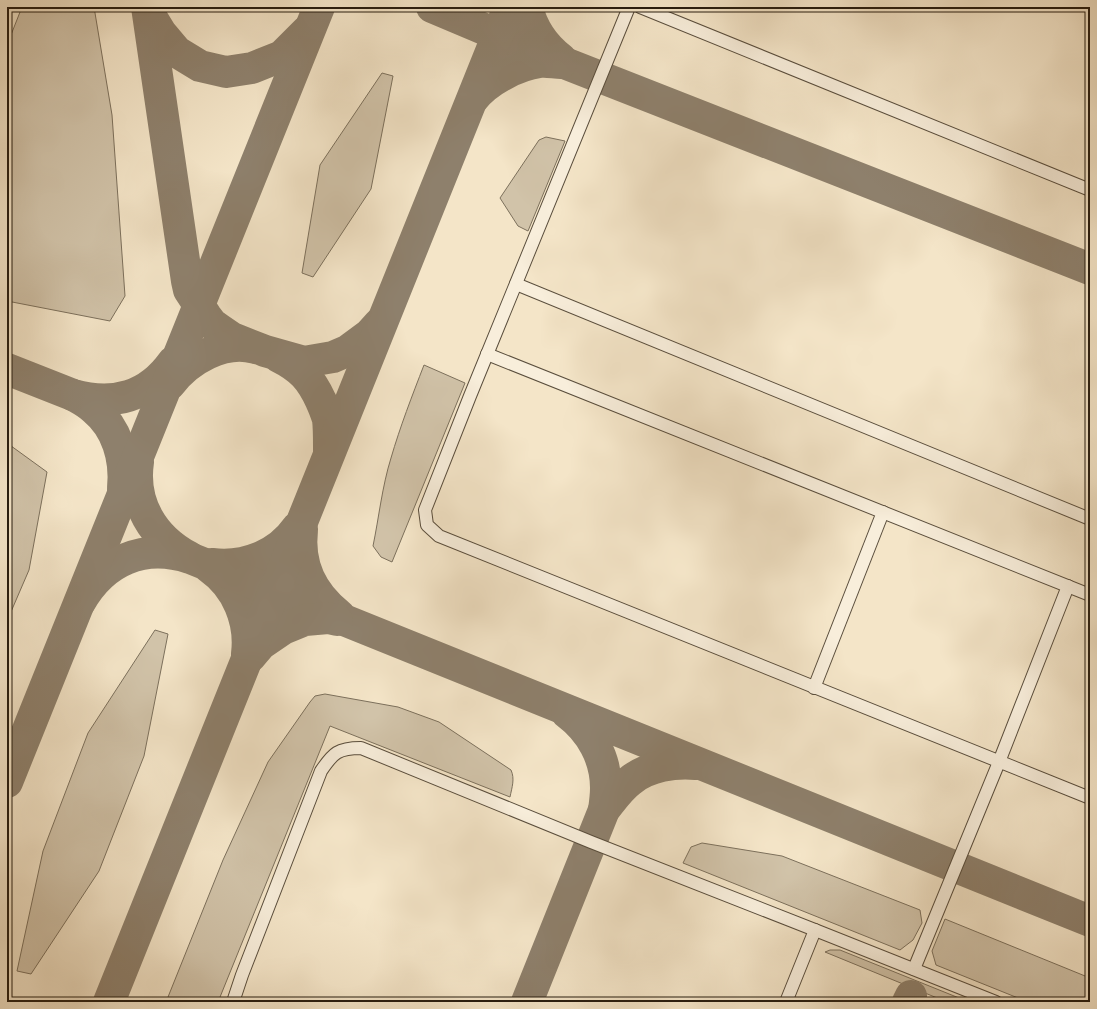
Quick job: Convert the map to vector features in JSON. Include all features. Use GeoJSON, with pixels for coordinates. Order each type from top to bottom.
{"type":"FeatureCollection","features":[{"type":"Feature","properties":{"kind":"lane"},"geometry":{"type":"LineString","coordinates":[[629,7],[425,510],[427,525],[440,536],[1090,798]]}},
{"type":"Feature","properties":{"kind":"lane"},"geometry":{"type":"LineString","coordinates":[[640,7],[1090,190]]}},
{"type":"Feature","properties":{"kind":"lane"},"geometry":{"type":"LineString","coordinates":[[516,284],[1090,519]]}},
{"type":"Feature","properties":{"kind":"lane"},"geometry":{"type":"LineString","coordinates":[[487,354],[1090,595]]}},
{"type":"Feature","properties":{"kind":"lane"},"geometry":{"type":"LineString","coordinates":[[814,688],[884,512]]}},
{"type":"Feature","properties":{"kind":"lane"},"geometry":{"type":"LineString","coordinates":[[914,969],[999,762],[1068,586]]}},
{"type":"Feature","properties":{"kind":"lane"},"geometry":{"type":"LineString","coordinates":[[233,1002],[242,975],[321,771],[330,758],[341,750],[361,748],[598,845],[996,1002]]}},
{"type":"Feature","properties":{"kind":"lane"},"geometry":{"type":"LineString","coordinates":[[786,1002],[815,930]]}},
{"type":"Feature","properties":{"kind":"shaded area"},"geometry":{"type":"Polygon","coordinates":[[[22,7],[94,7],[112,115],[125,296],[110,321],[7,301],[7,45],[22,7]]]}},
{"type":"Feature","properties":{"kind":"shaded area"},"geometry":{"type":"Polygon","coordinates":[[[382,73],[393,76],[371,189],[313,277],[302,273],[320,165],[382,73]]]}},
{"type":"Feature","properties":{"kind":"shaded area"},"geometry":{"type":"Polygon","coordinates":[[[546,137],[565,141],[528,231],[518,226],[500,198],[539,140],[546,137]]]}},
{"type":"Feature","properties":{"kind":"shaded area"},"geometry":{"type":"Polygon","coordinates":[[[424,365],[465,383],[392,562],[381,557],[373,546],[388,469],[402,423],[424,365]]]}},
{"type":"Feature","properties":{"kind":"shaded area"},"geometry":{"type":"Polygon","coordinates":[[[7,443],[47,472],[29,570],[7,621],[7,443]]]}},
{"type":"Feature","properties":{"kind":"shaded area"},"geometry":{"type":"Polygon","coordinates":[[[155,630],[168,634],[144,756],[99,871],[31,974],[17,971],[43,851],[88,733],[155,630]]]}},
{"type":"Feature","properties":{"kind":"shaded area"},"geometry":{"type":"Polygon","coordinates":[[[325,694],[398,707],[439,722],[511,770],[513,780],[510,797],[330,726],[218,1002],[166,1002],[223,860],[268,762],[315,696],[325,694]]]}},
{"type":"Feature","properties":{"kind":"shaded area"},"geometry":{"type":"Polygon","coordinates":[[[702,843],[782,856],[920,910],[922,923],[913,940],[900,950],[683,863],[691,847],[702,843]]]}},
{"type":"Feature","properties":{"kind":"shaded area"},"geometry":{"type":"Polygon","coordinates":[[[945,919],[1090,978],[1090,1002],[1028,1002],[936,965],[932,951],[945,919]]]}},
{"type":"Feature","properties":{"kind":"shaded area"},"geometry":{"type":"Polygon","coordinates":[[[830,950],[840,950],[969,1002],[947,1002],[825,952],[830,950]]]}},
{"type":"Feature","properties":{"kind":"taxiway"},"geometry":{"type":"LineString","coordinates":[[147,7],[187,281],[189,290],[206,316],[212,324],[232,338],[265,351],[304,362],[333,357],[347,351],[370,334],[379,324]]}},
{"type":"Feature","properties":{"kind":"taxiway"},"geometry":{"type":"LineString","coordinates":[[7,782],[319,7]]}},
{"type":"Feature","properties":{"kind":"taxiway"},"geometry":{"type":"LineString","coordinates":[[432,7],[567,64],[1090,269]]}},
{"type":"Feature","properties":{"kind":"taxiway"},"geometry":{"type":"LineString","coordinates":[[109,1002],[509,7]]}},
{"type":"Feature","properties":{"kind":"taxiway"},"geometry":{"type":"LineString","coordinates":[[527,7],[535,29],[549,48],[561,59]]}},
{"type":"Feature","properties":{"kind":"taxiway"},"geometry":{"type":"LineString","coordinates":[[150,15],[161,33],[177,52],[200,66],[226,72],[252,68],[282,56],[307,31]]}},
{"type":"Feature","properties":{"kind":"taxiway"},"geometry":{"type":"LineString","coordinates":[[473,99],[494,80],[512,70],[540,62],[561,63]]}},
{"type":"Feature","properties":{"kind":"taxiway"},"geometry":{"type":"LineString","coordinates":[[170,384],[187,367],[219,349],[231,346],[255,348]]}},
{"type":"Feature","properties":{"kind":"taxiway"},"geometry":{"type":"LineString","coordinates":[[279,357],[299,370],[309,380],[317,393],[328,419],[329,450]]}},
{"type":"Feature","properties":{"kind":"taxiway"},"geometry":{"type":"LineString","coordinates":[[7,369],[73,395],[88,398],[116,399],[141,391],[163,374],[173,362]]}},
{"type":"Feature","properties":{"kind":"taxiway"},"geometry":{"type":"LineString","coordinates":[[73,395],[84,401],[102,417],[114,434],[123,466],[123,488]]}},
{"type":"Feature","properties":{"kind":"taxiway"},"geometry":{"type":"LineString","coordinates":[[138,462],[138,491],[148,518],[165,540],[189,557]]}},
{"type":"Feature","properties":{"kind":"taxiway"},"geometry":{"type":"LineString","coordinates":[[212,564],[237,564],[260,558],[280,546],[297,528]]}},
{"type":"Feature","properties":{"kind":"taxiway"},"geometry":{"type":"LineString","coordinates":[[302,530],[302,555],[308,577],[321,597],[339,615]]}},
{"type":"Feature","properties":{"kind":"taxiway"},"geometry":{"type":"LineString","coordinates":[[80,602],[90,587],[101,575],[113,566],[127,559],[141,554],[157,553],[173,554],[190,558],[1090,921]]}},
{"type":"Feature","properties":{"kind":"taxiway"},"geometry":{"type":"LineString","coordinates":[[210,568],[228,585],[240,606],[247,629],[247,654]]}},
{"type":"Feature","properties":{"kind":"taxiway"},"geometry":{"type":"LineString","coordinates":[[250,657],[261,644],[283,629],[305,620],[328,618],[337,620]]}},
{"type":"Feature","properties":{"kind":"taxiway"},"geometry":{"type":"LineString","coordinates":[[567,713],[576,720],[590,737],[600,756],[605,777],[606,791],[604,810]]}},
{"type":"Feature","properties":{"kind":"taxiway"},"geometry":{"type":"LineString","coordinates":[[527,1002],[604,810],[616,794],[638,775],[654,768],[671,764],[696,764]]}},
{"type":"Feature","properties":{"kind":"taxiway"},"geometry":{"type":"LineString","coordinates":[[908,1002],[911,996]]}}]}
